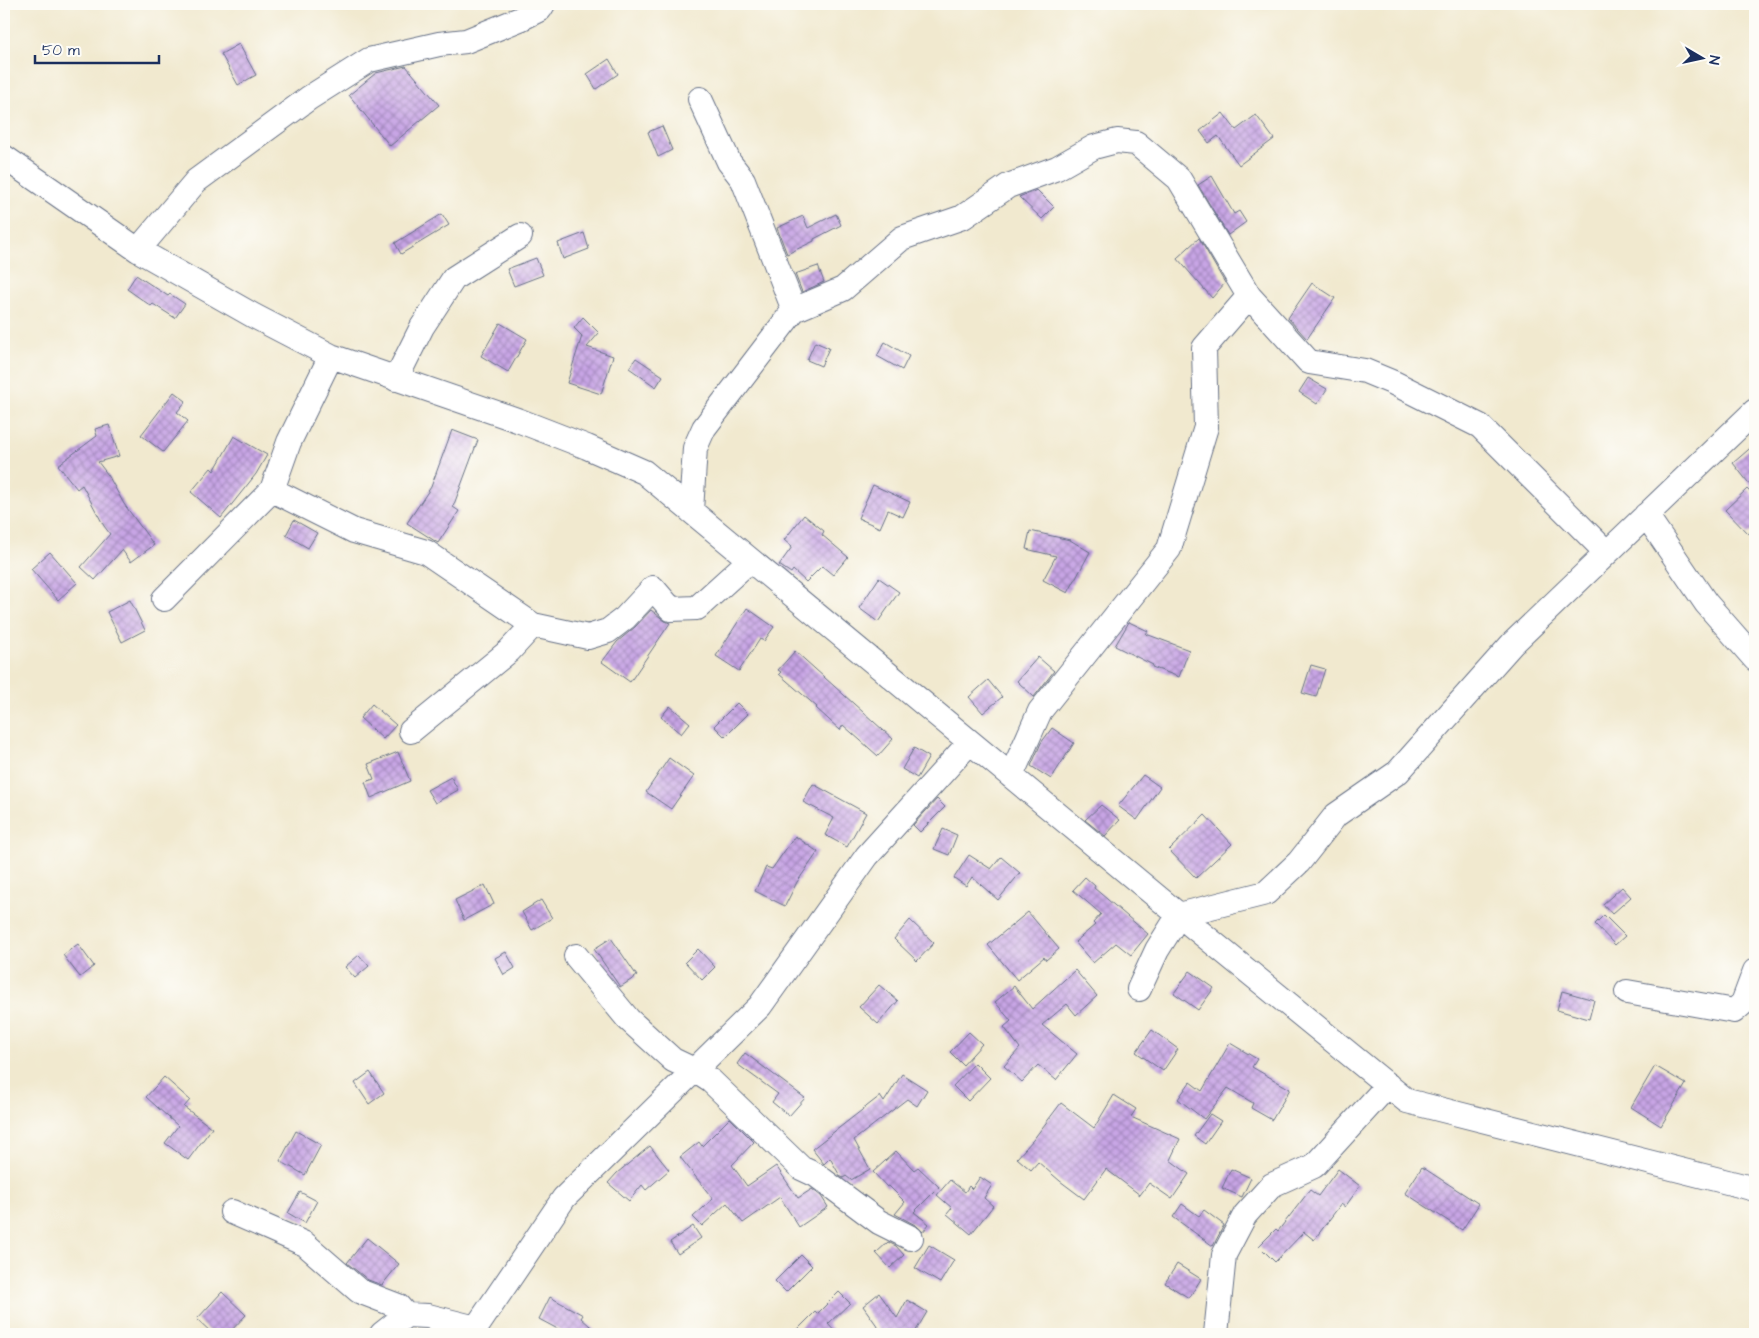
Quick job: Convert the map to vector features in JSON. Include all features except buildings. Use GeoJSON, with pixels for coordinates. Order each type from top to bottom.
{"type":"FeatureCollection","features":[{"type":"Feature","properties":{"kind":"street"},"geometry":{"type":"LineString","coordinates":[[138,250],[196,182],[309,98],[368,60],[439,44],[466,41],[520,19],[540,9],[543,4]]}},
{"type":"Feature","properties":{"kind":"street"},"geometry":{"type":"LineString","coordinates":[[700,99],[729,162],[743,180],[794,310]]}},
{"type":"Feature","properties":{"kind":"street"},"geometry":{"type":"LineString","coordinates":[[691,511],[695,448],[704,428],[794,310],[843,289],[902,238],[963,216],[1008,186],[1057,168],[1094,147],[1117,141],[1136,143],[1179,180],[1249,296],[1309,362],[1365,371],[1394,383],[1480,426],[1606,553]]}},
{"type":"Feature","properties":{"kind":"street"},"geometry":{"type":"LineString","coordinates":[[4,157],[138,250],[254,316],[331,356],[528,425],[587,447],[644,472],[1179,915],[1408,1101],[1755,1189]]}},
{"type":"Feature","properties":{"kind":"street"},"geometry":{"type":"LineString","coordinates":[[396,379],[422,327],[454,278],[520,236]]}},
{"type":"Feature","properties":{"kind":"street"},"geometry":{"type":"LineString","coordinates":[[1012,776],[1040,712],[1169,549],[1206,427],[1204,348],[1249,296]]}},
{"type":"Feature","properties":{"kind":"street"},"geometry":{"type":"LineString","coordinates":[[164,599],[272,490],[290,442],[331,356]]}},
{"type":"Feature","properties":{"kind":"street"},"geometry":{"type":"LineString","coordinates":[[1139,989],[1157,950],[1179,915],[1266,893],[1299,862],[1336,816],[1398,772],[1512,644],[1646,515],[1753,418]]}},
{"type":"Feature","properties":{"kind":"street"},"geometry":{"type":"LineString","coordinates":[[272,490],[354,532],[426,552],[533,625],[588,637],[608,631],[625,618],[654,588],[671,608],[698,608],[750,560]]}},
{"type":"Feature","properties":{"kind":"street"},"geometry":{"type":"LineString","coordinates":[[1646,515],[1706,603],[1755,659]]}},
{"type":"Feature","properties":{"kind":"street"},"geometry":{"type":"LineString","coordinates":[[411,731],[509,651],[533,625]]}},
{"type":"Feature","properties":{"kind":"street"},"geometry":{"type":"LineString","coordinates":[[382,1334],[406,1315],[428,1316],[476,1331],[564,1198],[760,1006],[866,856],[970,742]]}},
{"type":"Feature","properties":{"kind":"street"},"geometry":{"type":"LineString","coordinates":[[576,956],[628,1019],[673,1060],[711,1081],[801,1168],[816,1175],[879,1222],[911,1238]]}},
{"type":"Feature","properties":{"kind":"street"},"geometry":{"type":"LineString","coordinates":[[1627,992],[1734,1012],[1743,1003],[1755,971]]}},
{"type":"Feature","properties":{"kind":"street"},"geometry":{"type":"LineString","coordinates":[[1216,1334],[1224,1254],[1245,1215],[1272,1185],[1314,1166],[1388,1085]]}},
{"type":"Feature","properties":{"kind":"street"},"geometry":{"type":"LineString","coordinates":[[232,1212],[305,1244],[359,1292],[398,1306],[406,1315]]}}]}
